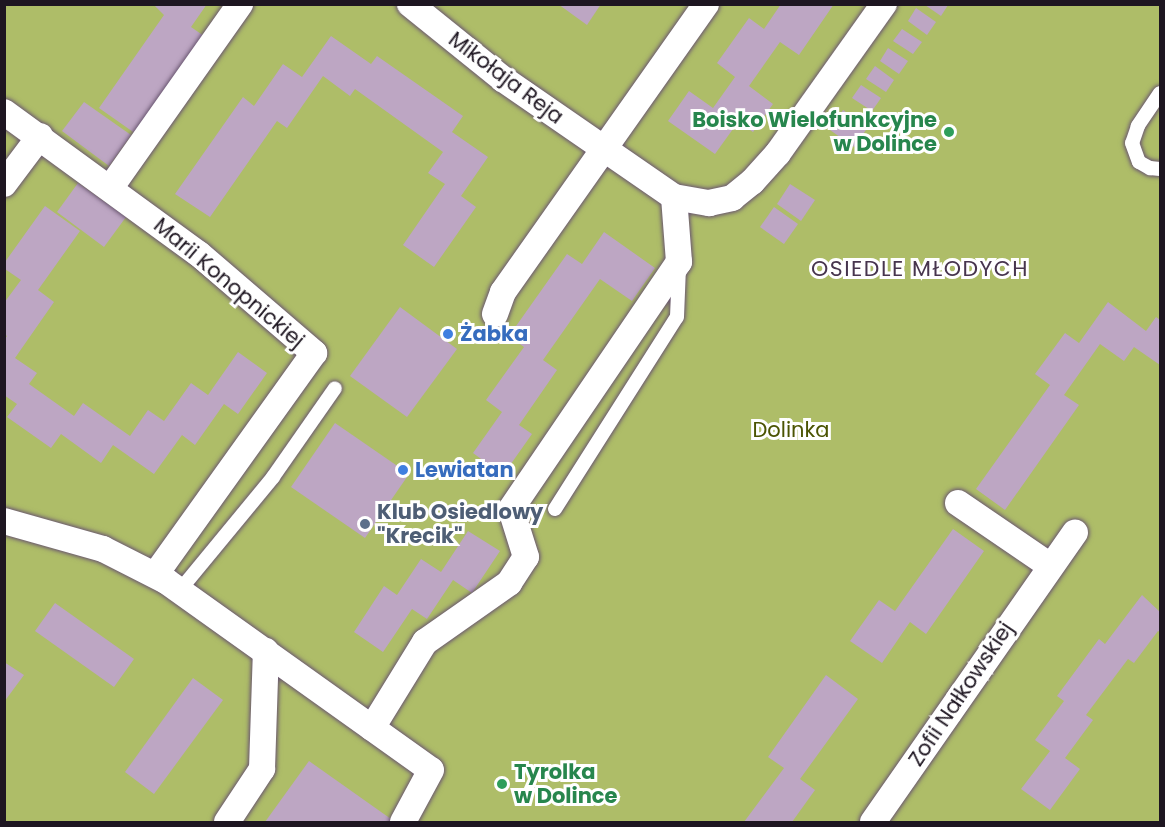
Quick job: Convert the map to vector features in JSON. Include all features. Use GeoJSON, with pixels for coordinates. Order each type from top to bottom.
{"type":"FeatureCollection","features":[{"type":"Feature","properties":{"kind":"street"},"geometry":{"type":"LineString","coordinates":[[111,187],[240,4]]}},
{"type":"Feature","properties":{"kind":"street","name":"Mikołaja Reja"},"geometry":{"type":"LineString","coordinates":[[410,4],[503,80],[674,197],[709,203],[732,198],[752,182],[778,153],[884,4]]}},
{"type":"Feature","properties":{"kind":"street"},"geometry":{"type":"LineString","coordinates":[[495,314],[503,292],[706,4]]}},
{"type":"Feature","properties":{"kind":"street","name":"Marii Konopnickiej"},"geometry":{"type":"LineString","coordinates":[[4,112],[111,187],[198,254],[314,353],[155,575]]}},
{"type":"Feature","properties":{"kind":"street"},"geometry":{"type":"LineString","coordinates":[[4,184],[40,136]]}},
{"type":"Feature","properties":{"kind":"street"},"geometry":{"type":"LineString","coordinates":[[372,728],[425,642],[509,583],[526,557],[511,509],[679,262],[674,197]]}},
{"type":"Feature","properties":{"kind":"street"},"geometry":{"type":"LineString","coordinates":[[958,503],[1049,565]]}},
{"type":"Feature","properties":{"kind":"street"},"geometry":{"type":"LineString","coordinates":[[5,522],[103,549],[155,575],[180,590],[431,770],[403,822]]}},
{"type":"Feature","properties":{"kind":"street","name":"Zofii Nałkowskiej"},"geometry":{"type":"LineString","coordinates":[[873,822],[1049,565],[1075,532]]}},
{"type":"Feature","properties":{"kind":"street"},"geometry":{"type":"LineString","coordinates":[[227,822],[262,769],[266,651]]}},
{"type":"Feature","properties":{"kind":"lane"},"geometry":{"type":"LineString","coordinates":[[1161,93],[1138,126],[1132,143],[1139,162],[1150,168],[1161,169]]}},
{"type":"Feature","properties":{"kind":"lane"},"geometry":{"type":"LineString","coordinates":[[555,509],[677,317],[679,262]]}},
{"type":"Feature","properties":{"kind":"lane"},"geometry":{"type":"LineString","coordinates":[[180,590],[273,477],[335,388]]}},
{"type":"Feature","properties":{"kind":"green space","name":"Dolinka"},"geometry":{"type":"Polygon","coordinates":[[[5,5],[1160,5],[1160,822],[5,822],[5,5]]]}},
{"type":"Feature","properties":{"kind":"building"},"geometry":{"type":"Polygon","coordinates":[[[153,4],[207,4],[191,27],[204,36],[136,134],[99,108],[164,15],[153,4]]]}},
{"type":"Feature","properties":{"kind":"building"},"geometry":{"type":"Polygon","coordinates":[[[558,4],[601,4],[587,25],[558,4]]]}},
{"type":"Feature","properties":{"kind":"building"},"geometry":{"type":"Polygon","coordinates":[[[781,4],[834,4],[799,55],[780,42],[749,86],[773,104],[753,132],[738,122],[715,154],[668,121],[689,91],[713,108],[735,77],[717,63],[749,18],[764,29],[781,4]]]}},
{"type":"Feature","properties":{"kind":"building"},"geometry":{"type":"Polygon","coordinates":[[[925,5],[948,5],[941,16],[925,5]]]}},
{"type":"Feature","properties":{"kind":"building"},"geometry":{"type":"Polygon","coordinates":[[[916,8],[936,22],[927,35],[908,21],[916,8]]]}},
{"type":"Feature","properties":{"kind":"building"},"geometry":{"type":"Polygon","coordinates":[[[902,29],[922,42],[913,54],[893,41],[902,29]]]}},
{"type":"Feature","properties":{"kind":"building"},"geometry":{"type":"Polygon","coordinates":[[[331,36],[371,64],[377,56],[463,116],[452,132],[488,157],[461,196],[476,207],[434,267],[403,245],[445,184],[428,173],[443,152],[355,89],[350,96],[323,76],[287,128],[277,121],[210,217],[175,194],[243,97],[254,106],[283,64],[302,77],[331,36]]]}},
{"type":"Feature","properties":{"kind":"building"},"geometry":{"type":"Polygon","coordinates":[[[888,48],[908,61],[899,74],[880,61],[888,48]]]}},
{"type":"Feature","properties":{"kind":"building"},"geometry":{"type":"Polygon","coordinates":[[[875,66],[894,80],[886,92],[866,79],[875,66]]]}},
{"type":"Feature","properties":{"kind":"building"},"geometry":{"type":"Polygon","coordinates":[[[861,85],[881,98],[872,111],[852,98],[861,85]]]}},
{"type":"Feature","properties":{"kind":"building"},"geometry":{"type":"Polygon","coordinates":[[[84,102],[131,135],[109,166],[62,131],[84,102]]]}},
{"type":"Feature","properties":{"kind":"building"},"geometry":{"type":"Polygon","coordinates":[[[843,110],[868,127],[854,147],[830,130],[843,110]]]}},
{"type":"Feature","properties":{"kind":"building"},"geometry":{"type":"Polygon","coordinates":[[[78,183],[126,217],[104,247],[57,212],[78,183]]]}},
{"type":"Feature","properties":{"kind":"building"},"geometry":{"type":"Polygon","coordinates":[[[790,184],[815,200],[801,221],[777,204],[790,184]]]}},
{"type":"Feature","properties":{"kind":"building"},"geometry":{"type":"Polygon","coordinates":[[[45,206],[80,231],[38,290],[54,302],[15,358],[37,373],[29,384],[74,416],[83,403],[130,436],[148,410],[164,421],[191,383],[208,395],[238,352],[267,373],[238,414],[224,404],[195,445],[182,435],[154,474],[113,445],[101,463],[61,434],[51,448],[7,417],[17,404],[4,395],[4,340],[7,336],[4,334],[4,303],[21,280],[5,269],[5,262],[45,206]]]}},
{"type":"Feature","properties":{"kind":"building"},"geometry":{"type":"Polygon","coordinates":[[[774,207],[798,224],[784,244],[760,227],[774,207]]]}},
{"type":"Feature","properties":{"kind":"building"},"geometry":{"type":"Polygon","coordinates":[[[604,232],[655,268],[632,301],[600,279],[543,360],[557,370],[519,425],[532,434],[503,475],[473,453],[502,412],[486,400],[524,347],[509,336],[567,254],[582,264],[604,232]]]}},
{"type":"Feature","properties":{"kind":"building"},"geometry":{"type":"Polygon","coordinates":[[[1108,302],[1146,331],[1156,317],[1160,320],[1160,365],[1134,347],[1124,361],[1100,344],[1064,395],[1079,405],[1005,510],[976,489],[1050,385],[1035,374],[1065,333],[1079,343],[1108,302]]]}},
{"type":"Feature","properties":{"kind":"building"},"geometry":{"type":"Polygon","coordinates":[[[400,307],[457,349],[407,417],[350,376],[400,307]]]}},
{"type":"Feature","properties":{"kind":"building"},"geometry":{"type":"Polygon","coordinates":[[[335,423],[409,474],[365,538],[291,487],[335,423]]]}},
{"type":"Feature","properties":{"kind":"building"},"geometry":{"type":"Polygon","coordinates":[[[953,529],[984,551],[926,634],[910,622],[882,663],[850,641],[879,600],[895,611],[953,529]]]}},
{"type":"Feature","properties":{"kind":"building"},"geometry":{"type":"Polygon","coordinates":[[[468,531],[500,551],[472,593],[453,580],[427,619],[412,609],[383,652],[354,632],[384,586],[397,595],[421,559],[441,572],[468,531]]]}},
{"type":"Feature","properties":{"kind":"building"},"geometry":{"type":"Polygon","coordinates":[[[1142,595],[1160,612],[1160,632],[1158,631],[1134,663],[1128,659],[1086,715],[1093,720],[1065,758],[1080,769],[1050,810],[1021,789],[1050,751],[1035,740],[1064,701],[1057,696],[1099,639],[1105,644],[1142,595]]]}},
{"type":"Feature","properties":{"kind":"building"},"geometry":{"type":"Polygon","coordinates":[[[55,603],[134,659],[114,687],[35,631],[55,603]]]}},
{"type":"Feature","properties":{"kind":"building"},"geometry":{"type":"Polygon","coordinates":[[[4,662],[24,675],[4,702],[4,662]]]}},
{"type":"Feature","properties":{"kind":"building"},"geometry":{"type":"Polygon","coordinates":[[[826,675],[858,699],[800,779],[815,790],[792,822],[744,822],[784,768],[768,757],[826,675]]]}},
{"type":"Feature","properties":{"kind":"building"},"geometry":{"type":"Polygon","coordinates":[[[193,678],[223,700],[154,794],[125,772],[193,678]]]}},
{"type":"Feature","properties":{"kind":"building"},"geometry":{"type":"Polygon","coordinates":[[[309,761],[391,819],[389,822],[265,822],[309,761]]]}},
{"type":"Feature","properties":{"kind":"place","name":"Boisko Wielofunkcyjne w Dolince"},"geometry":{"type":"Point","coordinates":[949,132]}},
{"type":"Feature","properties":{"kind":"place","name":"Żabka"},"geometry":{"type":"Point","coordinates":[448,334]}},
{"type":"Feature","properties":{"kind":"place","name":"Lewiatan"},"geometry":{"type":"Point","coordinates":[403,470]}},
{"type":"Feature","properties":{"kind":"place","name":"Klub Osiedlowy \"Krecik\""},"geometry":{"type":"Point","coordinates":[365,524]}},
{"type":"Feature","properties":{"kind":"place","name":"Tyrolka w Dolince"},"geometry":{"type":"Point","coordinates":[502,784]}},
{"type":"Feature","properties":{"kind":"district","name":"OSIEDLE MŁODYCH"},"geometry":{"type":"Point","coordinates":[920,269]}}]}
